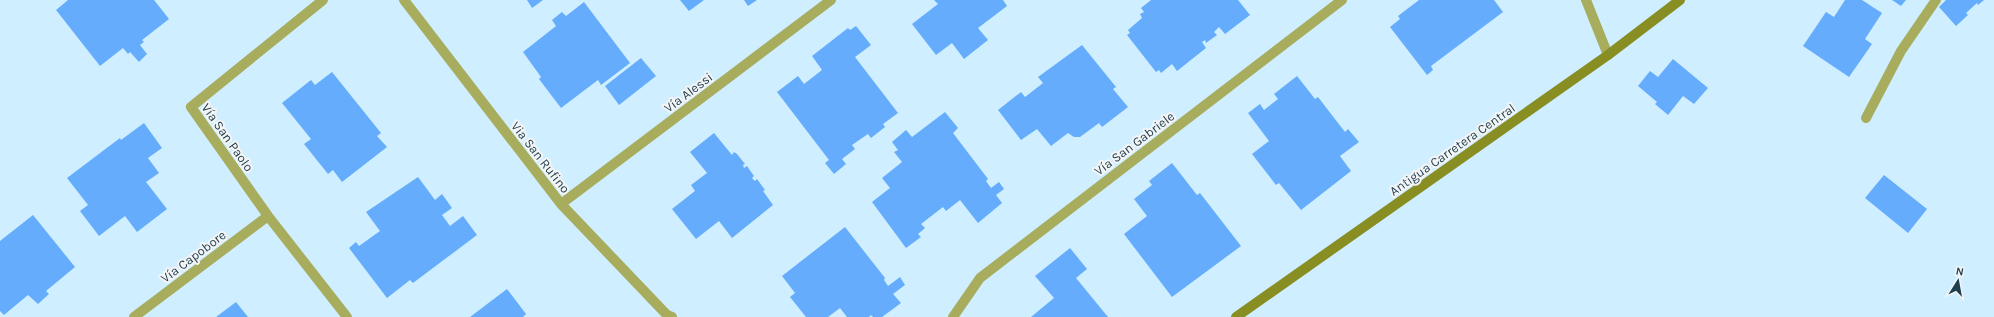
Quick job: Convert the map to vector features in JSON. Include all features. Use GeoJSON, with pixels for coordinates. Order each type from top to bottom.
{"type":"FeatureCollection","features":[{"type":"Feature","properties":{"kind":"street","name":"Vía San Paolo"},"geometry":{"type":"LineString","coordinates":[[323,0],[191,107],[268,216],[348,317]]}},
{"type":"Feature","properties":{"kind":"street","name":"Via San Rufino"},"geometry":{"type":"LineString","coordinates":[[404,0],[561,204],[667,315],[672,317]]}},
{"type":"Feature","properties":{"kind":"street","name":"Vía Alessi"},"geometry":{"type":"LineString","coordinates":[[561,204],[831,0]]}},
{"type":"Feature","properties":{"kind":"street","name":"Vía San Gabriele"},"geometry":{"type":"LineString","coordinates":[[954,317],[980,278],[1342,0]]}},
{"type":"Feature","properties":{"kind":"street"},"geometry":{"type":"LineString","coordinates":[[1586,0],[1608,55]]}},
{"type":"Feature","properties":{"kind":"street","name":"Antigua Carretera Central"},"geometry":{"type":"LineString","coordinates":[[1236,317],[1608,55],[1680,0]]}},
{"type":"Feature","properties":{"kind":"street"},"geometry":{"type":"LineString","coordinates":[[1866,118],[1901,51],[1936,0]]}},
{"type":"Feature","properties":{"kind":"street","name":"Vía Capobore"},"geometry":{"type":"LineString","coordinates":[[134,317],[268,216]]}},
{"type":"Feature","properties":{"kind":"building"},"geometry":{"type":"Polygon","coordinates":[[[68,0],[154,0],[169,19],[142,40],[144,42],[140,45],[147,54],[139,62],[130,52],[128,54],[123,48],[100,66],[56,10],[68,0]]]}},
{"type":"Feature","properties":{"kind":"building"},"geometry":{"type":"Polygon","coordinates":[[[527,0],[543,0],[532,8],[527,0]]]}},
{"type":"Feature","properties":{"kind":"building"},"geometry":{"type":"Polygon","coordinates":[[[680,0],[704,0],[689,11],[680,0]]]}},
{"type":"Feature","properties":{"kind":"building"},"geometry":{"type":"Polygon","coordinates":[[[744,0],[757,0],[748,6],[744,0]]]}},
{"type":"Feature","properties":{"kind":"building"},"geometry":{"type":"Polygon","coordinates":[[[934,0],[1003,0],[1007,6],[978,28],[988,40],[964,59],[952,43],[936,55],[912,24],[938,4],[934,0]]]}},
{"type":"Feature","properties":{"kind":"building"},"geometry":{"type":"Polygon","coordinates":[[[1151,0],[1238,0],[1250,15],[1225,34],[1219,27],[1214,32],[1217,35],[1206,43],[1205,40],[1202,42],[1206,48],[1177,71],[1172,64],[1161,73],[1159,70],[1156,72],[1127,35],[1130,33],[1128,30],[1142,18],[1140,14],[1144,12],[1141,8],[1151,0]]]}},
{"type":"Feature","properties":{"kind":"building"},"geometry":{"type":"Polygon","coordinates":[[[1419,0],[1494,0],[1503,12],[1431,66],[1433,70],[1427,75],[1390,27],[1400,19],[1398,16],[1419,0]]]}},
{"type":"Feature","properties":{"kind":"building"},"geometry":{"type":"Polygon","coordinates":[[[1845,0],[1862,0],[1882,13],[1865,39],[1872,44],[1849,77],[1803,46],[1826,12],[1834,17],[1845,0]]]}},
{"type":"Feature","properties":{"kind":"building"},"geometry":{"type":"Polygon","coordinates":[[[1892,0],[1906,0],[1901,6],[1892,0]]]}},
{"type":"Feature","properties":{"kind":"building"},"geometry":{"type":"Polygon","coordinates":[[[1946,0],[1984,0],[1978,5],[1977,3],[1966,13],[1968,15],[1956,26],[1939,7],[1946,0]]]}},
{"type":"Feature","properties":{"kind":"building"},"geometry":{"type":"Polygon","coordinates":[[[584,2],[630,63],[601,85],[598,80],[561,108],[539,79],[541,77],[523,52],[556,26],[552,20],[562,12],[566,16],[584,2]]]}},
{"type":"Feature","properties":{"kind":"building"},"geometry":{"type":"Polygon","coordinates":[[[856,26],[871,45],[855,57],[898,113],[883,124],[885,127],[871,138],[868,134],[852,145],[855,149],[842,159],[846,164],[834,174],[825,163],[829,160],[777,92],[798,76],[804,84],[822,70],[812,56],[848,28],[850,30],[856,26]]]}},
{"type":"Feature","properties":{"kind":"building"},"geometry":{"type":"Polygon","coordinates":[[[1082,45],[1116,87],[1113,89],[1128,107],[1102,127],[1099,123],[1080,137],[1074,137],[1068,133],[1051,146],[1037,129],[1021,140],[998,110],[1021,92],[1025,97],[1043,83],[1038,77],[1082,45]]]}},
{"type":"Feature","properties":{"kind":"building"},"geometry":{"type":"Polygon","coordinates":[[[641,58],[656,76],[619,105],[605,86],[641,58]]]}},
{"type":"Feature","properties":{"kind":"building"},"geometry":{"type":"Polygon","coordinates":[[[1673,59],[1708,88],[1694,104],[1683,96],[1668,115],[1655,104],[1657,102],[1638,86],[1650,71],[1658,77],[1673,59]]]}},
{"type":"Feature","properties":{"kind":"building"},"geometry":{"type":"Polygon","coordinates":[[[332,72],[381,133],[377,136],[387,147],[342,182],[333,170],[328,174],[304,144],[311,139],[282,103],[311,80],[315,85],[332,72]]]}},
{"type":"Feature","properties":{"kind":"building"},"geometry":{"type":"Polygon","coordinates":[[[1297,76],[1315,99],[1318,97],[1345,132],[1348,129],[1359,142],[1340,156],[1351,171],[1301,210],[1279,183],[1276,185],[1252,154],[1269,141],[1248,113],[1260,104],[1264,110],[1278,99],[1274,94],[1297,76]]]}},
{"type":"Feature","properties":{"kind":"building"},"geometry":{"type":"Polygon","coordinates":[[[945,112],[958,128],[953,133],[988,179],[986,181],[991,188],[999,182],[1004,189],[996,195],[1002,203],[978,223],[960,200],[946,211],[943,207],[921,224],[925,228],[918,234],[921,237],[906,248],[872,202],[890,188],[882,178],[902,162],[894,152],[898,150],[892,142],[906,130],[912,137],[945,112]]]}},
{"type":"Feature","properties":{"kind":"building"},"geometry":{"type":"Polygon","coordinates":[[[144,123],[162,148],[148,158],[159,173],[146,182],[167,209],[137,232],[125,216],[99,236],[80,211],[88,205],[67,178],[120,138],[121,140],[144,123]]]}},
{"type":"Feature","properties":{"kind":"building"},"geometry":{"type":"Polygon","coordinates":[[[714,133],[732,155],[734,152],[737,154],[745,164],[743,165],[744,168],[747,166],[754,176],[752,178],[755,181],[757,179],[773,205],[732,238],[719,221],[696,239],[672,209],[695,191],[691,185],[707,173],[690,152],[714,133]]]}},
{"type":"Feature","properties":{"kind":"building"},"geometry":{"type":"Polygon","coordinates":[[[1172,163],[1197,195],[1200,193],[1241,246],[1172,297],[1124,234],[1147,216],[1134,199],[1152,185],[1149,181],[1172,163]]]}},
{"type":"Feature","properties":{"kind":"building"},"geometry":{"type":"Polygon","coordinates":[[[1884,175],[1927,209],[1908,233],[1865,198],[1884,175]]]}},
{"type":"Feature","properties":{"kind":"building"},"geometry":{"type":"Polygon","coordinates":[[[418,177],[435,200],[442,194],[452,208],[442,215],[450,226],[463,216],[477,235],[413,283],[410,280],[387,298],[349,248],[356,242],[359,246],[380,231],[366,212],[418,177]]]}},
{"type":"Feature","properties":{"kind":"building"},"geometry":{"type":"Polygon","coordinates":[[[33,215],[75,267],[46,291],[49,294],[38,304],[28,295],[4,315],[0,311],[0,241],[33,215]]]}},
{"type":"Feature","properties":{"kind":"building"},"geometry":{"type":"Polygon","coordinates":[[[845,227],[885,278],[884,280],[888,286],[900,277],[905,285],[893,294],[901,303],[882,317],[873,317],[871,315],[869,317],[847,317],[840,308],[828,317],[806,317],[790,297],[795,293],[782,276],[845,227]]]}},
{"type":"Feature","properties":{"kind":"building"},"geometry":{"type":"Polygon","coordinates":[[[1070,248],[1087,269],[1076,278],[1108,317],[1031,317],[1054,298],[1035,276],[1070,248]]]}},
{"type":"Feature","properties":{"kind":"building"},"geometry":{"type":"Polygon","coordinates":[[[507,289],[526,314],[523,317],[470,317],[507,289]]]}},
{"type":"Feature","properties":{"kind":"building"},"geometry":{"type":"Polygon","coordinates":[[[236,302],[248,317],[216,317],[236,302]]]}}]}
